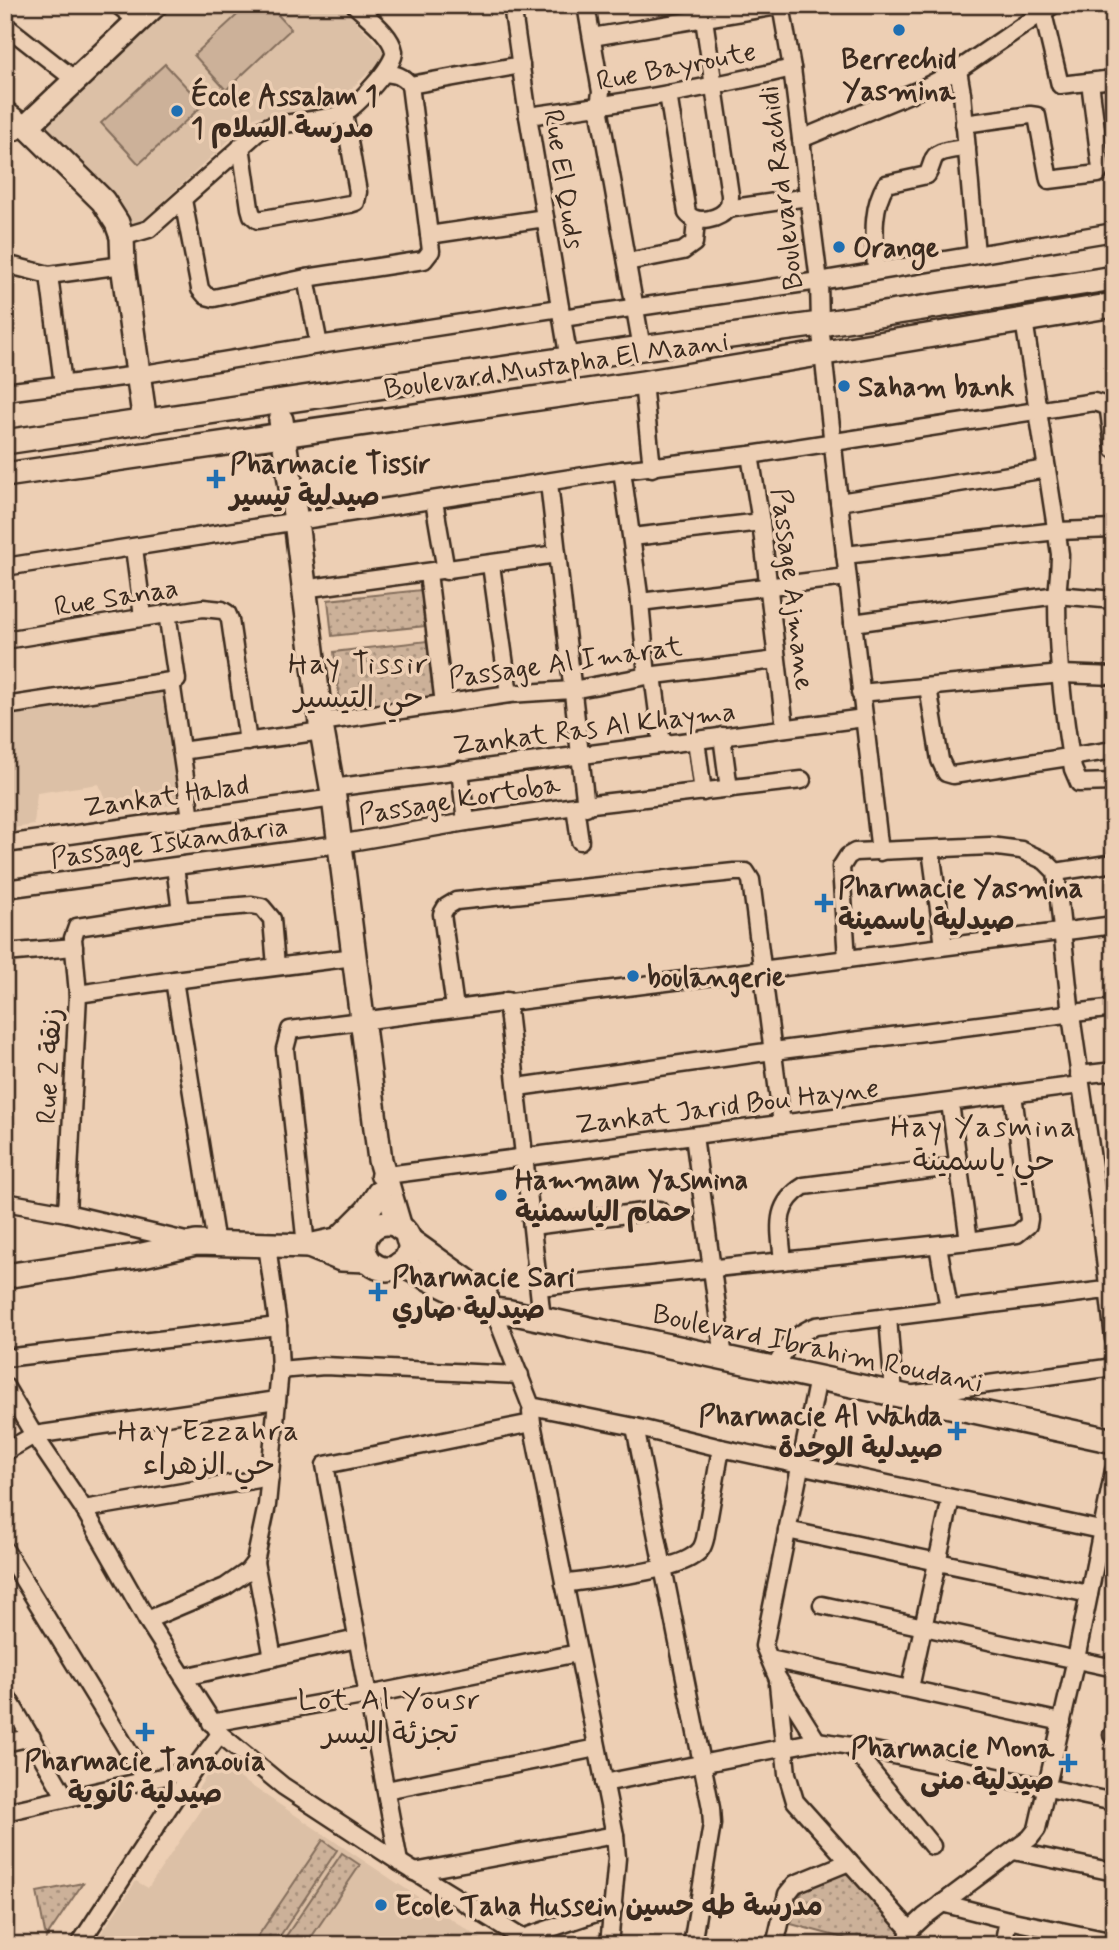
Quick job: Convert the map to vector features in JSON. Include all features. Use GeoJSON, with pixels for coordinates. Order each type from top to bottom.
{"type":"FeatureCollection","features":[{"type":"Feature","properties":{"kind":"street"},"geometry":{"type":"LineString","coordinates":[[118,5],[138,21]]}},
{"type":"Feature","properties":{"kind":"street"},"geometry":{"type":"LineString","coordinates":[[5,136],[27,127],[155,5]]}},
{"type":"Feature","properties":{"kind":"street"},"geometry":{"type":"LineString","coordinates":[[122,237],[149,229],[258,132],[269,127],[344,113],[385,73],[393,60],[394,50],[389,40],[355,5]]}},
{"type":"Feature","properties":{"kind":"street","name":"Rue El Quds"},"geometry":{"type":"LineString","coordinates":[[512,5],[569,360]]}},
{"type":"Feature","properties":{"kind":"street"},"geometry":{"type":"LineString","coordinates":[[586,5],[601,92],[599,107],[642,348]]}},
{"type":"Feature","properties":{"kind":"street"},"geometry":{"type":"LineString","coordinates":[[592,37],[782,5]]}},
{"type":"Feature","properties":{"kind":"street","name":"Boulevard Rachidi"},"geometry":{"type":"LineString","coordinates":[[782,5],[819,281],[823,354],[880,852]]}},
{"type":"Feature","properties":{"kind":"street"},"geometry":{"type":"LineString","coordinates":[[801,139],[919,90],[958,70],[1048,9],[1059,84],[1062,86],[1114,79]]}},
{"type":"Feature","properties":{"kind":"street"},"geometry":{"type":"LineString","coordinates":[[668,94],[687,213],[696,220],[722,215],[727,209],[730,195],[704,19]]}},
{"type":"Feature","properties":{"kind":"street"},"geometry":{"type":"LineString","coordinates":[[5,25],[75,80]]}},
{"type":"Feature","properties":{"kind":"street"},"geometry":{"type":"LineString","coordinates":[[410,85],[521,65]]}},
{"type":"Feature","properties":{"kind":"street","name":"Rue Bayroute"},"geometry":{"type":"LineString","coordinates":[[528,116],[714,87],[792,68]]}},
{"type":"Feature","properties":{"kind":"street"},"geometry":{"type":"LineString","coordinates":[[958,70],[976,254]]}},
{"type":"Feature","properties":{"kind":"street"},"geometry":{"type":"LineString","coordinates":[[183,200],[199,283],[206,296],[214,298],[306,278],[424,260],[431,251],[410,85],[405,78],[385,73]]}},
{"type":"Feature","properties":{"kind":"street"},"geometry":{"type":"LineString","coordinates":[[964,124],[1037,116],[1049,180],[1098,174],[1101,169],[1090,82]]}},
{"type":"Feature","properties":{"kind":"street"},"geometry":{"type":"LineString","coordinates":[[5,109],[103,201],[117,223],[122,237],[123,265],[145,423]]}},
{"type":"Feature","properties":{"kind":"street"},"geometry":{"type":"LineString","coordinates":[[241,146],[250,208],[252,215],[258,220],[350,204],[356,202],[358,192],[344,113]]}},
{"type":"Feature","properties":{"kind":"street"},"geometry":{"type":"LineString","coordinates":[[876,271],[875,212],[886,184],[927,175],[932,168],[934,157],[939,153],[967,148]]}},
{"type":"Feature","properties":{"kind":"street"},"geometry":{"type":"LineString","coordinates":[[727,209],[808,197]]}},
{"type":"Feature","properties":{"kind":"street"},"geometry":{"type":"LineString","coordinates":[[429,235],[545,218]]}},
{"type":"Feature","properties":{"kind":"street"},"geometry":{"type":"LineString","coordinates":[[627,262],[683,251],[694,243],[696,220]]}},
{"type":"Feature","properties":{"kind":"street"},"geometry":{"type":"LineString","coordinates":[[5,391],[138,375],[318,345],[561,313],[635,307],[819,281],[1114,232]]}},
{"type":"Feature","properties":{"kind":"street"},"geometry":{"type":"LineString","coordinates":[[5,264],[49,275],[123,265]]}},
{"type":"Feature","properties":{"kind":"street"},"geometry":{"type":"LineString","coordinates":[[49,275],[64,384]]}},
{"type":"Feature","properties":{"kind":"street"},"geometry":{"type":"LineString","coordinates":[[306,278],[318,345]]}},
{"type":"Feature","properties":{"kind":"street","name":"Boulevard Mustapha El Maani"},"geometry":{"type":"LineString","coordinates":[[5,442],[820,324],[1114,278]]}},
{"type":"Feature","properties":{"kind":"street","name":"Boulevard Mustapha El Maani"},"geometry":{"type":"LineString","coordinates":[[5,475],[643,383],[1114,306]]}},
{"type":"Feature","properties":{"kind":"street"},"geometry":{"type":"LineString","coordinates":[[1024,320],[1057,531],[1061,577],[1057,595],[1062,674],[1074,775],[1079,783],[1114,782]]}},
{"type":"Feature","properties":{"kind":"street"},"geometry":{"type":"LineString","coordinates":[[643,383],[652,468]]}},
{"type":"Feature","properties":{"kind":"street"},"geometry":{"type":"LineString","coordinates":[[5,567],[549,484],[622,470],[750,456],[1094,402],[1107,406],[1110,411],[1114,449]]}},
{"type":"Feature","properties":{"kind":"street"},"geometry":{"type":"LineString","coordinates":[[278,403],[296,521],[321,726],[340,844],[381,1176],[404,1234],[408,1253],[400,1264],[385,1269],[368,1260],[341,1259],[308,1246]]}},
{"type":"Feature","properties":{"kind":"street","name":"Passage Ajmane"},"geometry":{"type":"LineString","coordinates":[[750,456],[761,522],[785,728]]}},
{"type":"Feature","properties":{"kind":"street"},"geometry":{"type":"LineString","coordinates":[[839,502],[1047,469]]}},
{"type":"Feature","properties":{"kind":"street"},"geometry":{"type":"LineString","coordinates":[[622,470],[662,744]]}},
{"type":"Feature","properties":{"kind":"street"},"geometry":{"type":"LineString","coordinates":[[549,484],[579,755],[580,841]]}},
{"type":"Feature","properties":{"kind":"street"},"geometry":{"type":"LineString","coordinates":[[434,501],[446,571]]}},
{"type":"Feature","properties":{"kind":"street"},"geometry":{"type":"LineString","coordinates":[[632,537],[761,522]]}},
{"type":"Feature","properties":{"kind":"street"},"geometry":{"type":"LineString","coordinates":[[845,555],[1057,531],[1114,529]]}},
{"type":"Feature","properties":{"kind":"street"},"geometry":{"type":"LineString","coordinates":[[134,548],[143,617]]}},
{"type":"Feature","properties":{"kind":"street"},"geometry":{"type":"LineString","coordinates":[[303,589],[558,554]]}},
{"type":"Feature","properties":{"kind":"street"},"geometry":{"type":"LineString","coordinates":[[491,565],[509,694]]}},
{"type":"Feature","properties":{"kind":"street"},"geometry":{"type":"LineString","coordinates":[[428,573],[444,704]]}},
{"type":"Feature","properties":{"kind":"street"},"geometry":{"type":"LineString","coordinates":[[640,602],[847,577]]}},
{"type":"Feature","properties":{"kind":"street"},"geometry":{"type":"LineString","coordinates":[[853,623],[1057,595],[1114,600]]}},
{"type":"Feature","properties":{"kind":"street","name":"Rue Sanaa"},"geometry":{"type":"LineString","coordinates":[[5,640],[167,613],[214,608],[227,613],[248,742]]}},
{"type":"Feature","properties":{"kind":"street"},"geometry":{"type":"LineString","coordinates":[[167,613],[181,751],[191,818]]}},
{"type":"Feature","properties":{"kind":"street","name":"Passage Al Imarat"},"geometry":{"type":"LineString","coordinates":[[181,751],[248,742],[321,726],[509,694],[572,690],[650,676],[776,660]]}},
{"type":"Feature","properties":{"kind":"street"},"geometry":{"type":"LineString","coordinates":[[860,692],[1062,674],[1114,676]]}},
{"type":"Feature","properties":{"kind":"street"},"geometry":{"type":"LineString","coordinates":[[5,706],[174,681]]}},
{"type":"Feature","properties":{"kind":"street"},"geometry":{"type":"LineString","coordinates":[[928,687],[940,760],[946,773],[953,775],[1114,750]]}},
{"type":"Feature","properties":{"kind":"street","name":"Zankat Ras Al Khayma"},"geometry":{"type":"LineString","coordinates":[[333,793],[460,771],[864,718]]}},
{"type":"Feature","properties":{"kind":"street"},"geometry":{"type":"LineString","coordinates":[[722,736],[729,789]]}},
{"type":"Feature","properties":{"kind":"street"},"geometry":{"type":"LineString","coordinates":[[696,740],[703,792]]}},
{"type":"Feature","properties":{"kind":"street"},"geometry":{"type":"LineString","coordinates":[[460,771],[466,822]]}},
{"type":"Feature","properties":{"kind":"street","name":"Passage Kortoba"},"geometry":{"type":"LineString","coordinates":[[340,844],[466,822],[802,780]]}},
{"type":"Feature","properties":{"kind":"street","name":"Zankat Halad"},"geometry":{"type":"LineString","coordinates":[[5,844],[191,818],[333,793]]}},
{"type":"Feature","properties":{"kind":"street","name":"Passage Iskandaria"},"geometry":{"type":"LineString","coordinates":[[5,889],[340,844]]}},
{"type":"Feature","properties":{"kind":"street"},"geometry":{"type":"LineString","coordinates":[[847,959],[841,867],[848,856],[855,852],[990,846],[1021,850],[1045,861],[1056,872],[1080,1080],[1107,1215],[1114,1339]]}},
{"type":"Feature","properties":{"kind":"street"},"geometry":{"type":"LineString","coordinates":[[931,850],[944,946]]}},
{"type":"Feature","properties":{"kind":"street"},"geometry":{"type":"LineString","coordinates":[[1056,872],[1114,863]]}},
{"type":"Feature","properties":{"kind":"street"},"geometry":{"type":"LineString","coordinates":[[175,867],[181,911],[262,906],[272,919],[276,966]]}},
{"type":"Feature","properties":{"kind":"street"},"geometry":{"type":"LineString","coordinates":[[454,1008],[442,914],[446,907],[456,901],[746,872],[751,880],[782,1124]]}},
{"type":"Feature","properties":{"kind":"street","name":"Rue 2 زنقة"},"geometry":{"type":"LineString","coordinates":[[66,1213],[78,994],[74,932],[82,925],[181,911]]}},
{"type":"Feature","properties":{"kind":"street"},"geometry":{"type":"LineString","coordinates":[[308,1246],[285,1049],[290,1030],[1114,925]]}},
{"type":"Feature","properties":{"kind":"street"},"geometry":{"type":"LineString","coordinates":[[5,953],[74,947]]}},
{"type":"Feature","properties":{"kind":"street"},"geometry":{"type":"LineString","coordinates":[[78,994],[354,957]]}},
{"type":"Feature","properties":{"kind":"street"},"geometry":{"type":"LineString","coordinates":[[174,980],[206,1244]]}},
{"type":"Feature","properties":{"kind":"street"},"geometry":{"type":"LineString","coordinates":[[508,1001],[542,1319]]}},
{"type":"Feature","properties":{"kind":"street"},"geometry":{"type":"LineString","coordinates":[[518,1087],[773,1051],[1114,1008]]}},
{"type":"Feature","properties":{"kind":"street","name":"Zankat Jarid Bou Hayne"},"geometry":{"type":"LineString","coordinates":[[381,1176],[1013,1094],[1114,1071]]}},
{"type":"Feature","properties":{"kind":"street"},"geometry":{"type":"LineString","coordinates":[[540,1287],[938,1245],[1017,1234],[1028,1225],[1029,1219],[1013,1094]]}},
{"type":"Feature","properties":{"kind":"street"},"geometry":{"type":"LineString","coordinates":[[950,1103],[969,1241]]}},
{"type":"Feature","properties":{"kind":"street"},"geometry":{"type":"LineString","coordinates":[[694,1136],[724,1358]]}},
{"type":"Feature","properties":{"kind":"street"},"geometry":{"type":"LineString","coordinates":[[783,1261],[780,1228],[784,1203],[791,1194],[804,1186],[959,1166]]}},
{"type":"Feature","properties":{"kind":"street"},"geometry":{"type":"LineString","coordinates":[[368,1260],[364,1247],[371,1231],[381,1176]]}},
{"type":"Feature","properties":{"kind":"street"},"geometry":{"type":"LineString","coordinates":[[339,1239],[360,1219],[381,1176]]}},
{"type":"Feature","properties":{"kind":"street"},"geometry":{"type":"LineString","coordinates":[[5,1202],[206,1244]]}},
{"type":"Feature","properties":{"kind":"street"},"geometry":{"type":"LineString","coordinates":[[532,1226],[659,1210]]}},
{"type":"Feature","properties":{"kind":"street"},"geometry":{"type":"LineString","coordinates":[[5,1276],[206,1244],[308,1246],[371,1231],[387,1223],[404,1234]]}},
{"type":"Feature","properties":{"kind":"street","name":"Boulevard Ibrahim Roudani"},"geometry":{"type":"LineString","coordinates":[[404,1234],[498,1306]]}},
{"type":"Feature","properties":{"kind":"street"},"geometry":{"type":"LineString","coordinates":[[147,1620],[225,1587],[248,1572],[255,1562],[265,1517],[280,1370],[278,1326],[267,1245]]}},
{"type":"Feature","properties":{"kind":"street"},"geometry":{"type":"LineString","coordinates":[[938,1245],[949,1309]]}},
{"type":"Feature","properties":{"kind":"street","name":"Boulevard Ibrahim Roudani"},"geometry":{"type":"LineString","coordinates":[[400,1264],[498,1306],[542,1319],[1114,1441]]}},
{"type":"Feature","properties":{"kind":"street"},"geometry":{"type":"LineString","coordinates":[[775,1369],[790,1340],[806,1330],[1110,1289]]}},
{"type":"Feature","properties":{"kind":"street"},"geometry":{"type":"LineString","coordinates":[[498,1306],[531,1415],[615,1835],[617,1858],[609,1945]]}},
{"type":"Feature","properties":{"kind":"street"},"geometry":{"type":"LineString","coordinates":[[888,1317],[899,1395],[1114,1367]]}},
{"type":"Feature","properties":{"kind":"street"},"geometry":{"type":"LineString","coordinates":[[5,1358],[278,1326]]}},
{"type":"Feature","properties":{"kind":"street"},"geometry":{"type":"LineString","coordinates":[[280,1370],[324,1366],[520,1375]]}},
{"type":"Feature","properties":{"kind":"street"},"geometry":{"type":"LineString","coordinates":[[817,1741],[777,1677],[764,1646],[818,1378]]}},
{"type":"Feature","properties":{"kind":"street"},"geometry":{"type":"LineString","coordinates":[[5,1386],[84,1509],[147,1620],[216,1728],[283,1786],[523,1942],[614,1908]]}},
{"type":"Feature","properties":{"kind":"street"},"geometry":{"type":"LineString","coordinates":[[5,1452],[34,1435],[277,1400]]}},
{"type":"Feature","properties":{"kind":"street"},"geometry":{"type":"LineString","coordinates":[[399,1862],[325,1465],[531,1415],[635,1427],[800,1466],[1108,1531]]}},
{"type":"Feature","properties":{"kind":"street"},"geometry":{"type":"LineString","coordinates":[[635,1427],[701,1764],[709,1792],[712,1824],[692,1945]]}},
{"type":"Feature","properties":{"kind":"street"},"geometry":{"type":"LineString","coordinates":[[564,1584],[663,1567],[685,1561],[702,1549],[721,1448]]}},
{"type":"Feature","properties":{"kind":"street"},"geometry":{"type":"LineString","coordinates":[[777,1677],[788,1774],[795,1801],[849,1862],[908,1937],[942,1903],[1014,1851],[1037,1829],[1089,1594],[1108,1531],[1114,1470]]}},
{"type":"Feature","properties":{"kind":"street"},"geometry":{"type":"LineString","coordinates":[[84,1509],[270,1477]]}},
{"type":"Feature","properties":{"kind":"street"},"geometry":{"type":"LineString","coordinates":[[910,1688],[951,1498]]}},
{"type":"Feature","properties":{"kind":"street"},"geometry":{"type":"LineString","coordinates":[[787,1530],[1089,1594]]}},
{"type":"Feature","properties":{"kind":"street"},"geometry":{"type":"LineString","coordinates":[[255,1562],[273,1658]]}},
{"type":"Feature","properties":{"kind":"street"},"geometry":{"type":"LineString","coordinates":[[8,1564],[146,1780]]}},
{"type":"Feature","properties":{"kind":"street"},"geometry":{"type":"LineString","coordinates":[[822,1605],[1114,1668]]}},
{"type":"Feature","properties":{"kind":"street"},"geometry":{"type":"LineString","coordinates":[[184,1677],[357,1639]]}},
{"type":"Feature","properties":{"kind":"street"},"geometry":{"type":"LineString","coordinates":[[79,1945],[192,1770],[216,1728],[578,1654]]}},
{"type":"Feature","properties":{"kind":"street"},"geometry":{"type":"LineString","coordinates":[[770,1659],[1062,1722]]}},
{"type":"Feature","properties":{"kind":"street"},"geometry":{"type":"LineString","coordinates":[[5,1693],[66,1798]]}},
{"type":"Feature","properties":{"kind":"street"},"geometry":{"type":"LineString","coordinates":[[5,1743],[32,1737]]}},
{"type":"Feature","properties":{"kind":"street"},"geometry":{"type":"LineString","coordinates":[[604,1783],[817,1741],[1114,1802]]}},
{"type":"Feature","properties":{"kind":"street"},"geometry":{"type":"LineString","coordinates":[[851,1746],[932,1846]]}},
{"type":"Feature","properties":{"kind":"street"},"geometry":{"type":"LineString","coordinates":[[386,1790],[597,1748]]}},
{"type":"Feature","properties":{"kind":"street"},"geometry":{"type":"LineString","coordinates":[[5,1812],[192,1770]]}},
{"type":"Feature","properties":{"kind":"street"},"geometry":{"type":"LineString","coordinates":[[414,1872],[615,1835]]}},
{"type":"Feature","properties":{"kind":"street"},"geometry":{"type":"LineString","coordinates":[[1014,1851],[1114,1872]]}},
{"type":"Feature","properties":{"kind":"street"},"geometry":{"type":"LineString","coordinates":[[775,1945],[787,1894],[795,1884],[849,1862]]}},
{"type":"Feature","properties":{"kind":"street"},"geometry":{"type":"LineString","coordinates":[[942,1903],[1106,1942]]}},
{"type":"Feature","properties":{"kind":"street"},"geometry":{"type":"LineString","coordinates":[[1003,1945],[1008,1920]]}},
{"type":"Feature","properties":{"kind":"shaded area","name":"École Assalam 1 مدرسة السلام 1"},"geometry":{"type":"Polygon","coordinates":[[[173,5],[341,5],[387,55],[334,105],[254,117],[135,228],[41,128],[173,5]]]}},
{"type":"Feature","properties":{"kind":"shaded area"},"geometry":{"type":"Polygon","coordinates":[[[248,5],[269,5],[291,29],[226,90],[194,55],[248,5]]]}},
{"type":"Feature","properties":{"kind":"shaded area"},"geometry":{"type":"Polygon","coordinates":[[[165,64],[203,105],[139,164],[101,123],[165,64]]]}},
{"type":"Feature","properties":{"kind":"shaded area"},"geometry":{"type":"Polygon","coordinates":[[[421,590],[425,626],[332,636],[328,600],[421,590]]]}},
{"type":"Feature","properties":{"kind":"shaded area"},"geometry":{"type":"Polygon","coordinates":[[[427,641],[434,700],[341,710],[334,652],[427,641]]]}},
{"type":"Feature","properties":{"kind":"shaded area"},"geometry":{"type":"Polygon","coordinates":[[[163,691],[179,804],[111,814],[99,784],[37,793],[34,825],[5,829],[5,714],[163,691]]]}},
{"type":"Feature","properties":{"kind":"shaded area"},"geometry":{"type":"Polygon","coordinates":[[[223,1767],[490,1945],[100,1945],[99,1937],[136,1881],[148,1888],[203,1806],[192,1798],[209,1772],[217,1777],[223,1767]]]}},
{"type":"Feature","properties":{"kind":"shaded area"},"geometry":{"type":"Polygon","coordinates":[[[323,1840],[337,1850],[274,1945],[252,1945],[323,1840]]]}},
{"type":"Feature","properties":{"kind":"shaded area"},"geometry":{"type":"Polygon","coordinates":[[[342,1853],[360,1865],[306,1945],[280,1945],[342,1853]]]}},
{"type":"Feature","properties":{"kind":"shaded area"},"geometry":{"type":"Polygon","coordinates":[[[844,1873],[855,1877],[902,1927],[897,1945],[869,1945],[791,1924],[798,1901],[806,1887],[820,1879],[844,1873]]]}},
{"type":"Feature","properties":{"kind":"shaded area"},"geometry":{"type":"Polygon","coordinates":[[[83,1883],[46,1938],[37,1892],[83,1883]]]}},
{"type":"Feature","properties":{"kind":"place","name":"Berrechid Yasmina"},"geometry":{"type":"Point","coordinates":[899,30]}},
{"type":"Feature","properties":{"kind":"place","name":"École Assalam 1 مدرسة السلام 1"},"geometry":{"type":"Point","coordinates":[177,111]}},
{"type":"Feature","properties":{"kind":"place","name":"Orange"},"geometry":{"type":"Point","coordinates":[839,247]}},
{"type":"Feature","properties":{"kind":"place","name":"Saham bank"},"geometry":{"type":"Point","coordinates":[844,386]}},
{"type":"Feature","properties":{"kind":"place","name":"Pharmacie Tissir صيدلية تيسير"},"geometry":{"type":"Point","coordinates":[216,479]}},
{"type":"Feature","properties":{"kind":"place","name":"Pharmacie Yasmina صيدلية ياسمينة"},"geometry":{"type":"Point","coordinates":[824,903]}},
{"type":"Feature","properties":{"kind":"place","name":"boulangerie"},"geometry":{"type":"Point","coordinates":[633,976]}},
{"type":"Feature","properties":{"kind":"place","name":"Hammam Yasmina حمام الياسمنية"},"geometry":{"type":"Point","coordinates":[501,1195]}},
{"type":"Feature","properties":{"kind":"place","name":"Pharmacie Sari صيدلية صاري"},"geometry":{"type":"Point","coordinates":[378,1292]}},
{"type":"Feature","properties":{"kind":"place","name":"Pharmacie Al Wahda صيدلية الوحدة"},"geometry":{"type":"Point","coordinates":[957,1431]}},
{"type":"Feature","properties":{"kind":"place","name":"Pharmacie Tanaouia صيدلية ثانوية"},"geometry":{"type":"Point","coordinates":[145,1732]}},
{"type":"Feature","properties":{"kind":"place","name":"Pharmacie Mona صيدلية منى"},"geometry":{"type":"Point","coordinates":[1068,1763]}},
{"type":"Feature","properties":{"kind":"place","name":"Ecole Taha Hussein مدرسة طه حسين"},"geometry":{"type":"Point","coordinates":[381,1905]}},
{"type":"Feature","properties":{"kind":"district","name":"Hay Tissir حي التيسير"},"geometry":{"type":"Point","coordinates":[359,680]}},
{"type":"Feature","properties":{"kind":"district","name":"Hay Yasmina حي ياسمينة"},"geometry":{"type":"Point","coordinates":[984,1143]}},
{"type":"Feature","properties":{"kind":"district","name":"Hay Ezzahra حي الزهراء"},"geometry":{"type":"Point","coordinates":[209,1447]}},
{"type":"Feature","properties":{"kind":"district","name":"Lot Al Yousr تجزئة اليسر"},"geometry":{"type":"Point","coordinates":[390,1716]}}]}
